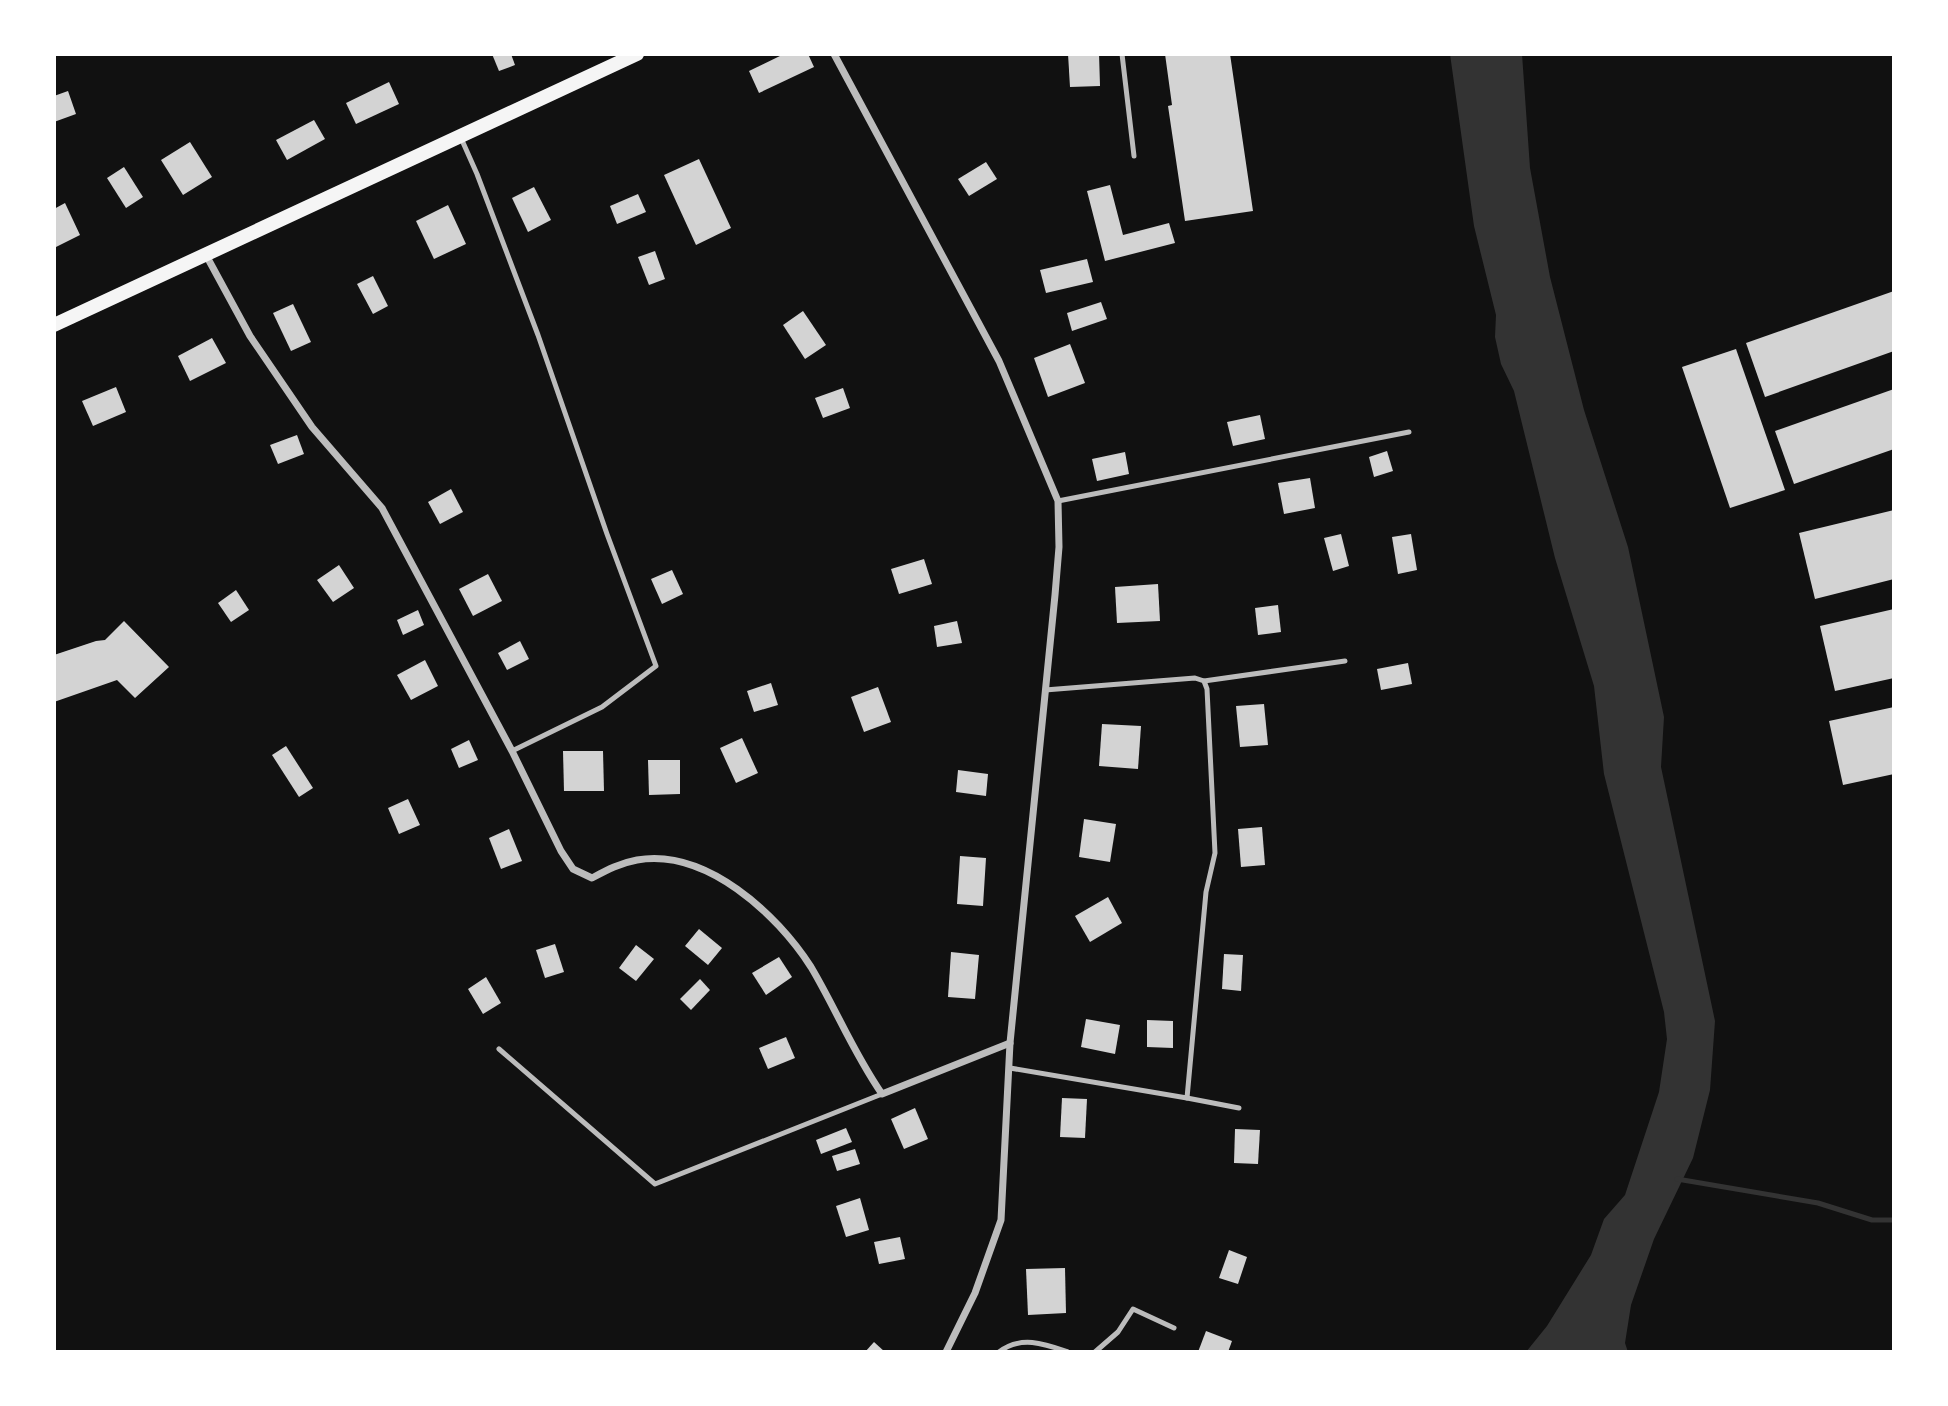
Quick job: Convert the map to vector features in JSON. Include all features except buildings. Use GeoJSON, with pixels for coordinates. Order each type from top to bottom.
{"type":"FeatureCollection","features":[{"type":"Feature","properties":{"kind":"main road"},"geometry":{"type":"LineString","coordinates":[[54,325],[637,54]]}},
{"type":"Feature","properties":{"kind":"street"},"geometry":{"type":"LineString","coordinates":[[834,54],[999,361],[1058,501],[1059,547],[1010,1043],[1001,1220],[975,1293],[946,1352]]}},
{"type":"Feature","properties":{"kind":"street"},"geometry":{"type":"LineString","coordinates":[[206,255],[250,336],[312,427],[382,508],[512,751],[561,851],[573,869],[592,878],[616,865],[639,859],[681,863],[709,872],[735,886],[758,905],[810,966],[881,1094],[1010,1043]]}},
{"type":"Feature","properties":{"kind":"lane"},"geometry":{"type":"LineString","coordinates":[[1122,54],[1134,156]]}},
{"type":"Feature","properties":{"kind":"lane"},"geometry":{"type":"LineString","coordinates":[[460,137],[477,174],[538,335],[656,666],[602,707],[512,751]]}},
{"type":"Feature","properties":{"kind":"lane"},"geometry":{"type":"LineString","coordinates":[[1058,501],[1409,432]]}},
{"type":"Feature","properties":{"kind":"lane"},"geometry":{"type":"LineString","coordinates":[[1045,690],[1195,678],[1204,681],[1345,661]]}},
{"type":"Feature","properties":{"kind":"lane"},"geometry":{"type":"LineString","coordinates":[[1187,1097],[1206,892],[1215,853],[1208,689],[1204,681]]}},
{"type":"Feature","properties":{"kind":"lane"},"geometry":{"type":"LineString","coordinates":[[499,1049],[655,1184],[881,1094]]}},
{"type":"Feature","properties":{"kind":"lane"},"geometry":{"type":"LineString","coordinates":[[1010,1068],[1238,1108]]}},
{"type":"Feature","properties":{"kind":"lane"},"geometry":{"type":"LineString","coordinates":[[1095,1352],[1118,1332],[1133,1309],[1174,1328]]}},
{"type":"Feature","properties":{"kind":"lane"},"geometry":{"type":"LineString","coordinates":[[999,1352],[1009,1344],[1023,1342],[1038,1343],[1068,1352]]}},
{"type":"Feature","properties":{"kind":"shaded area"},"geometry":{"type":"Polygon","coordinates":[[[1450,54],[1522,54],[1530,168],[1550,277],[1584,410],[1628,547],[1664,717],[1661,767],[1715,1021],[1710,1090],[1693,1158],[1654,1239],[1631,1305],[1625,1343],[1628,1352],[1526,1352],[1547,1326],[1591,1255],[1604,1219],[1625,1195],[1659,1092],[1667,1039],[1664,1012],[1604,774],[1594,686],[1555,558],[1514,391],[1501,364],[1495,337],[1496,315],[1474,226],[1450,54]]]}},
{"type":"Feature","properties":{"kind":"waterway"},"geometry":{"type":"LineString","coordinates":[[1677,1179],[1818,1203],[1872,1220],[1894,1220]]}}]}
